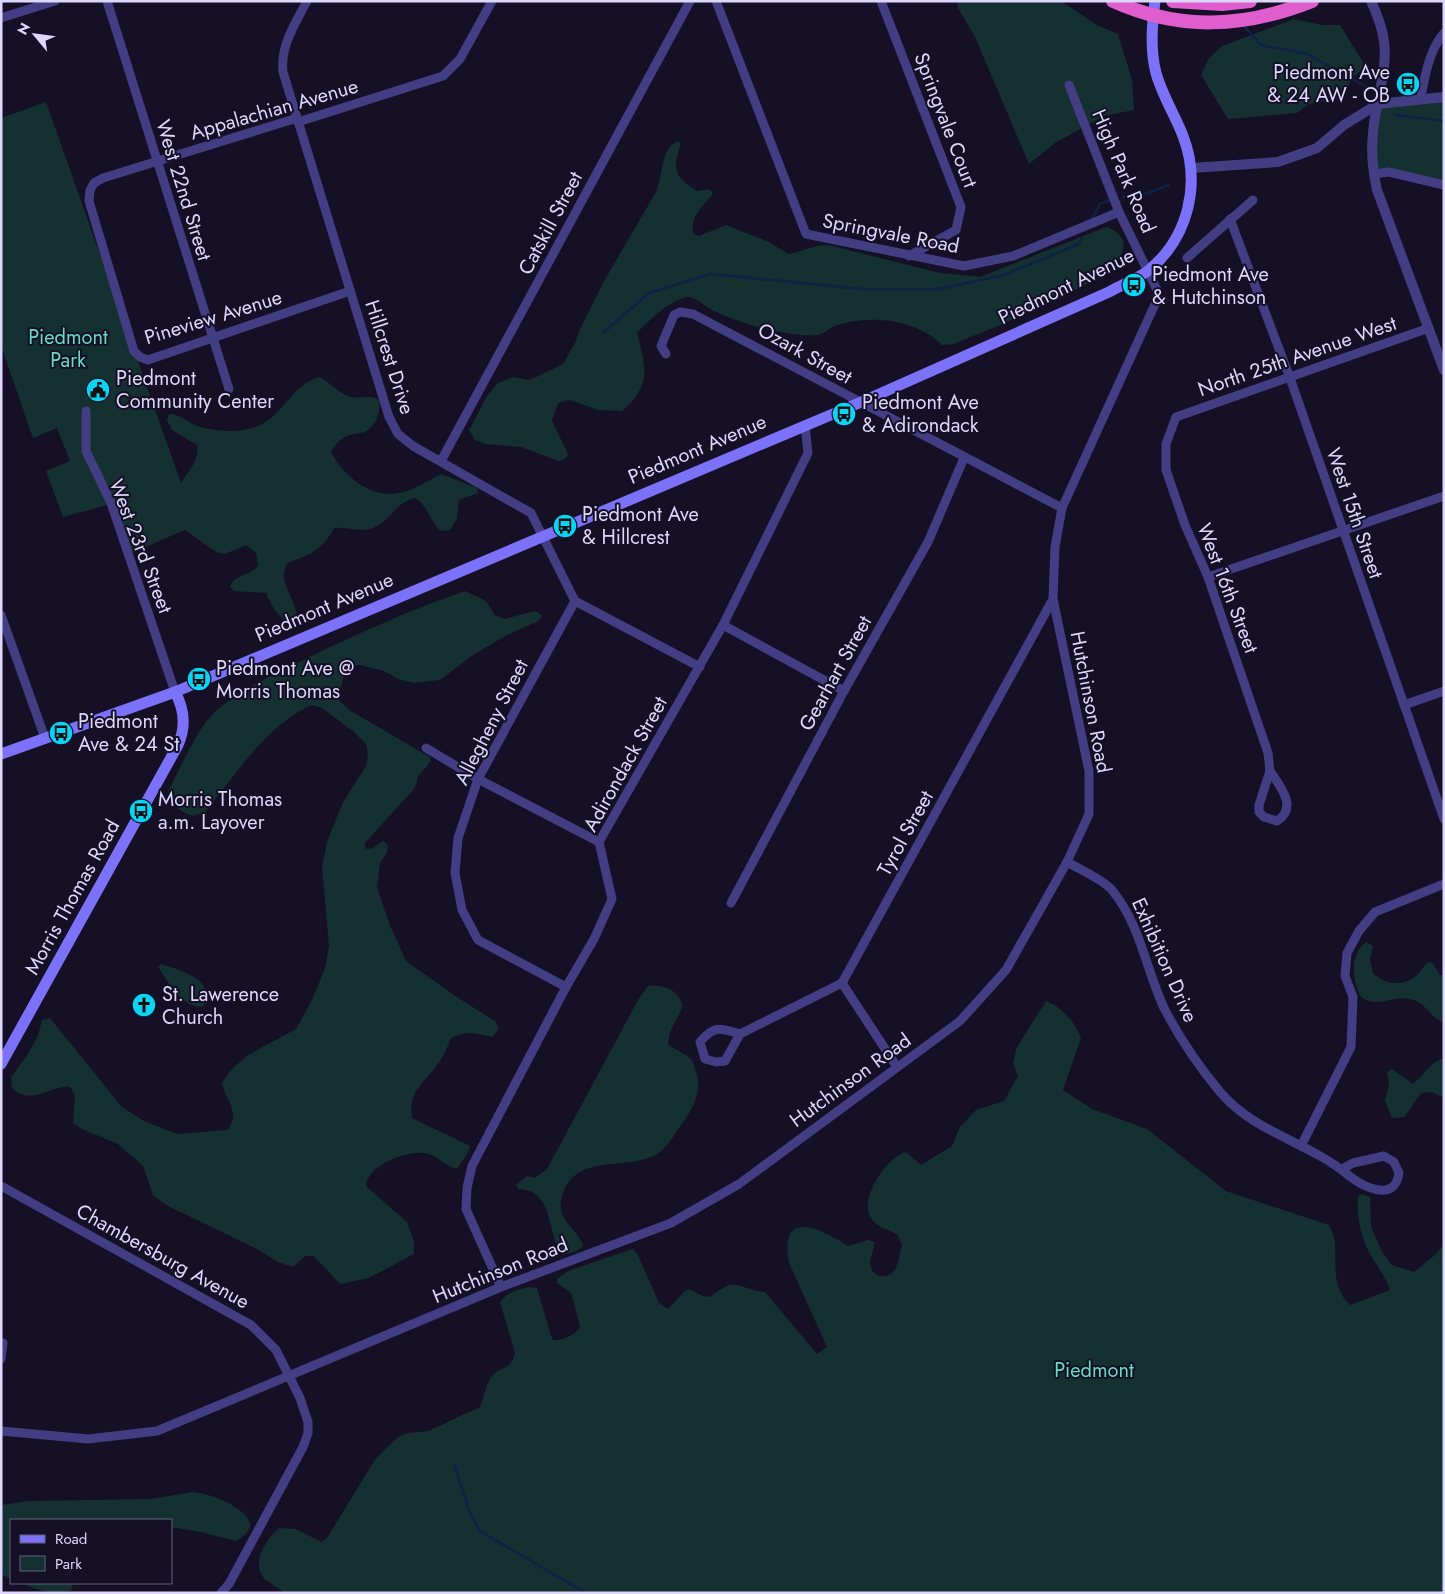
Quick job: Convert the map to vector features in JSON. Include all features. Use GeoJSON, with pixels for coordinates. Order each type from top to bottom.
{"type":"FeatureCollection","features":[{"type":"Feature","properties":{"kind":"highway"},"geometry":{"type":"LineString","coordinates":[[1112,1],[1153,17],[1202,23],[1265,17],[1312,1]]}},
{"type":"Feature","properties":{"kind":"highway"},"geometry":{"type":"LineString","coordinates":[[1173,1],[1228,4],[1250,1]]}},
{"type":"Feature","properties":{"kind":"main road","name":"Piedmont Avenue"},"geometry":{"type":"LineString","coordinates":[[1,754],[175,692],[859,403],[1109,292],[1148,271],[1168,250],[1178,233],[1189,201],[1192,168],[1183,136],[1156,72],[1152,52],[1155,1]]}},
{"type":"Feature","properties":{"kind":"main road","name":"Morris Thomas Road"},"geometry":{"type":"LineString","coordinates":[[1,1064],[178,745],[183,731],[184,716],[182,705],[175,692]]}},
{"type":"Feature","properties":{"kind":"street"},"geometry":{"type":"LineString","coordinates":[[1,18],[55,1]]}},
{"type":"Feature","properties":{"kind":"street","name":"West 22nd Street"},"geometry":{"type":"LineString","coordinates":[[106,1],[229,389]]}},
{"type":"Feature","properties":{"kind":"street","name":"Hillcrest Drive"},"geometry":{"type":"LineString","coordinates":[[307,1],[285,45],[282,61],[298,122],[389,417],[398,434],[413,446],[531,513],[575,601]]}},
{"type":"Feature","properties":{"kind":"street","name":"Appalachian Avenue"},"geometry":{"type":"LineString","coordinates":[[90,190],[94,183],[103,178],[294,119],[298,122],[443,76],[460,59],[492,1]]}},
{"type":"Feature","properties":{"kind":"street","name":"Catskill Street"},"geometry":{"type":"LineString","coordinates":[[441,461],[690,1]]}},
{"type":"Feature","properties":{"kind":"street","name":"Springvale Road"},"geometry":{"type":"LineString","coordinates":[[716,1],[806,234],[964,266],[1005,258],[1119,212]]}},
{"type":"Feature","properties":{"kind":"street","name":"Springvale Court"},"geometry":{"type":"LineString","coordinates":[[881,1],[962,207],[956,230],[910,256]]}},
{"type":"Feature","properties":{"kind":"street"},"geometry":{"type":"LineString","coordinates":[[1372,1],[1379,18],[1384,42],[1384,65],[1373,132],[1374,174],[1377,190],[1444,370]]}},
{"type":"Feature","properties":{"kind":"street"},"geometry":{"type":"LineString","coordinates":[[1421,97],[1428,65],[1438,41],[1444,33]]}},
{"type":"Feature","properties":{"kind":"street","name":"High Park Road"},"geometry":{"type":"LineString","coordinates":[[1069,84],[1119,212],[1148,271]]}},
{"type":"Feature","properties":{"kind":"street"},"geometry":{"type":"LineString","coordinates":[[1192,168],[1278,162],[1317,148],[1344,125],[1378,104],[1421,97],[1444,96]]}},
{"type":"Feature","properties":{"kind":"street"},"geometry":{"type":"LineString","coordinates":[[1374,174],[1389,172],[1444,185]]}},
{"type":"Feature","properties":{"kind":"street","name":"Pineview Avenue"},"geometry":{"type":"LineString","coordinates":[[90,190],[89,201],[134,351],[140,358],[148,360],[350,291]]}},
{"type":"Feature","properties":{"kind":"street"},"geometry":{"type":"LineString","coordinates":[[1186,258],[1253,200]]}},
{"type":"Feature","properties":{"kind":"street","name":"West 15th Street"},"geometry":{"type":"LineString","coordinates":[[1230,220],[1290,378],[1444,819]]}},
{"type":"Feature","properties":{"kind":"street","name":"Hutchinson Road"},"geometry":{"type":"LineString","coordinates":[[1,1431],[88,1439],[157,1431],[501,1287],[671,1223],[739,1184],[960,1021],[1006,970],[1067,862],[1090,814],[1089,771],[1053,599],[1055,547],[1062,508],[1156,302],[1158,292],[1148,271]]}},
{"type":"Feature","properties":{"kind":"street","name":"Ozark Street"},"geometry":{"type":"LineString","coordinates":[[666,354],[661,346],[674,315],[680,312],[693,314],[859,403],[1062,508]]}},
{"type":"Feature","properties":{"kind":"street","name":"North 25th Avenue West"},"geometry":{"type":"LineString","coordinates":[[1176,417],[1429,328]]}},
{"type":"Feature","properties":{"kind":"street","name":"West 23rd Street"},"geometry":{"type":"LineString","coordinates":[[86,410],[86,451],[111,504],[175,692]]}},
{"type":"Feature","properties":{"kind":"street","name":"West 16th Street"},"geometry":{"type":"LineString","coordinates":[[1176,417],[1166,444],[1166,470],[1185,526],[1208,577],[1268,753],[1270,771],[1259,805],[1259,812],[1264,817],[1277,821],[1285,816],[1288,809],[1284,792],[1270,771]]}},
{"type":"Feature","properties":{"kind":"street","name":"Adirondack Street"},"geometry":{"type":"LineString","coordinates":[[501,1287],[466,1209],[466,1188],[472,1166],[566,987],[594,939],[612,899],[599,842],[723,625],[808,454],[805,426]]}},
{"type":"Feature","properties":{"kind":"street","name":"Gearhart Street"},"geometry":{"type":"LineString","coordinates":[[731,903],[844,691],[928,542],[964,458]]}},
{"type":"Feature","properties":{"kind":"street"},"geometry":{"type":"LineString","coordinates":[[1208,577],[1444,496]]}},
{"type":"Feature","properties":{"kind":"street","name":"Tyrol Street"},"geometry":{"type":"LineString","coordinates":[[842,983],[1053,599]]}},
{"type":"Feature","properties":{"kind":"street"},"geometry":{"type":"LineString","coordinates":[[575,601],[700,667]]}},
{"type":"Feature","properties":{"kind":"street","name":"Allegheny Street"},"geometry":{"type":"LineString","coordinates":[[566,987],[478,940],[462,910],[455,872],[458,838],[478,779],[575,601]]}},
{"type":"Feature","properties":{"kind":"street"},"geometry":{"type":"LineString","coordinates":[[1,615],[45,738]]}},
{"type":"Feature","properties":{"kind":"street"},"geometry":{"type":"LineString","coordinates":[[723,625],[844,691]]}},
{"type":"Feature","properties":{"kind":"street"},"geometry":{"type":"LineString","coordinates":[[1404,705],[1444,691]]}},
{"type":"Feature","properties":{"kind":"street"},"geometry":{"type":"LineString","coordinates":[[426,748],[478,779],[599,842]]}},
{"type":"Feature","properties":{"kind":"street","name":"Exhibition Drive"},"geometry":{"type":"LineString","coordinates":[[1067,862],[1111,888],[1127,910],[1164,1007],[1195,1061],[1223,1095],[1251,1118],[1378,1191],[1390,1188],[1398,1178],[1398,1167],[1384,1156],[1353,1163],[1342,1169]]}},
{"type":"Feature","properties":{"kind":"street"},"geometry":{"type":"LineString","coordinates":[[1300,1146],[1351,1047],[1352,997],[1345,976],[1347,953],[1359,931],[1374,912],[1444,884]]}},
{"type":"Feature","properties":{"kind":"street"},"geometry":{"type":"LineString","coordinates":[[740,1034],[721,1028],[708,1031],[700,1042],[705,1059],[716,1062],[725,1061],[740,1034],[842,983],[897,1067]]}},
{"type":"Feature","properties":{"kind":"street","name":"Chambersburg Avenue"},"geometry":{"type":"LineString","coordinates":[[1,1186],[251,1325],[276,1350],[302,1406],[308,1422],[308,1433],[299,1456],[229,1584],[221,1593]]}},
{"type":"Feature","properties":{"kind":"street"},"geometry":{"type":"LineString","coordinates":[[1,1359],[3,1343]]}},
{"type":"Feature","properties":{"kind":"green space"},"geometry":{"type":"Polygon","coordinates":[[[957,1],[1061,1],[1097,25],[1118,34],[1132,80],[1134,110],[1104,116],[1055,143],[1029,164],[975,37],[958,8],[957,1]]]}},
{"type":"Feature","properties":{"kind":"green space"},"geometry":{"type":"Polygon","coordinates":[[[1294,19],[1322,25],[1340,25],[1363,62],[1363,70],[1351,78],[1345,97],[1309,104],[1297,113],[1228,119],[1201,75],[1209,58],[1222,46],[1294,19]]]}},
{"type":"Feature","properties":{"kind":"green space"},"geometry":{"type":"Polygon","coordinates":[[[1444,97],[1444,181],[1374,174],[1378,104],[1444,97]]]}},
{"type":"Feature","properties":{"kind":"green space","name":"Piedmont Park"},"geometry":{"type":"Polygon","coordinates":[[[46,102],[181,483],[197,456],[197,445],[172,430],[167,420],[169,414],[179,416],[197,426],[212,430],[236,431],[251,428],[267,421],[302,386],[310,380],[320,377],[347,396],[373,397],[379,400],[379,413],[373,425],[364,432],[344,437],[331,452],[350,477],[368,489],[388,494],[405,492],[441,474],[477,488],[478,493],[459,500],[457,519],[450,530],[440,531],[423,505],[415,498],[402,504],[382,523],[370,529],[334,528],[315,551],[287,563],[284,579],[296,615],[295,623],[288,625],[274,609],[266,593],[234,591],[230,587],[239,577],[251,572],[258,566],[256,553],[246,545],[225,554],[216,552],[185,530],[129,554],[111,504],[63,517],[46,471],[70,461],[57,428],[33,438],[1,346],[1,118],[46,102]]]}},
{"type":"Feature","properties":{"kind":"green space"},"geometry":{"type":"Polygon","coordinates":[[[678,141],[681,143],[676,160],[679,176],[697,191],[708,189],[712,191],[712,195],[697,213],[693,223],[694,234],[699,236],[726,225],[769,242],[788,254],[828,245],[940,273],[980,277],[1106,227],[1116,232],[1122,238],[1120,256],[1105,271],[1053,302],[954,344],[942,345],[919,329],[892,321],[862,320],[848,322],[818,335],[782,332],[761,328],[731,318],[712,310],[696,299],[686,297],[666,307],[637,333],[643,356],[644,375],[638,393],[622,411],[598,410],[570,400],[558,403],[552,421],[568,454],[566,458],[559,461],[521,447],[486,444],[475,440],[469,430],[487,396],[498,383],[513,377],[530,380],[563,364],[604,281],[656,192],[668,150],[678,141]]]}},
{"type":"Feature","properties":{"kind":"green space"},"geometry":{"type":"Polygon","coordinates":[[[465,591],[486,601],[495,615],[504,619],[535,611],[543,616],[538,621],[507,635],[473,655],[440,680],[414,683],[398,679],[384,671],[360,665],[352,666],[345,671],[338,699],[349,710],[430,757],[431,761],[417,778],[413,790],[365,843],[366,849],[373,848],[383,841],[388,845],[387,852],[380,863],[377,888],[390,925],[406,961],[496,1022],[499,1028],[493,1037],[467,1033],[451,1038],[441,1060],[418,1089],[412,1101],[412,1118],[470,1146],[468,1153],[457,1169],[428,1154],[415,1153],[388,1161],[373,1172],[368,1179],[366,1186],[407,1222],[414,1241],[414,1254],[369,1278],[341,1284],[313,1256],[305,1256],[293,1267],[278,1262],[255,1248],[166,1205],[153,1195],[143,1166],[118,1144],[82,1129],[73,1123],[75,1095],[70,1087],[63,1087],[41,1094],[27,1095],[19,1093],[12,1088],[11,1077],[26,1057],[38,1036],[42,1020],[50,1018],[122,1107],[144,1121],[177,1134],[227,1130],[233,1118],[233,1112],[222,1083],[230,1071],[248,1055],[296,1029],[312,1000],[325,968],[329,946],[322,867],[327,842],[343,802],[366,766],[368,755],[366,744],[354,732],[322,708],[312,705],[295,714],[266,738],[240,767],[205,812],[193,816],[184,812],[174,804],[168,792],[188,752],[206,722],[220,707],[240,693],[337,644],[400,616],[465,591]]]}},
{"type":"Feature","properties":{"kind":"green space"},"geometry":{"type":"Polygon","coordinates":[[[1366,942],[1373,946],[1370,959],[1373,973],[1389,982],[1401,983],[1412,979],[1427,963],[1432,962],[1440,975],[1444,976],[1444,1023],[1435,1018],[1420,1003],[1410,999],[1403,998],[1373,1002],[1361,997],[1354,975],[1354,968],[1357,954],[1366,942]]]}},
{"type":"Feature","properties":{"kind":"green space"},"geometry":{"type":"Polygon","coordinates":[[[161,964],[186,973],[201,982],[207,997],[204,1006],[189,1004],[183,1000],[171,987],[158,967],[161,964]]]}},
{"type":"Feature","properties":{"kind":"green space"},"geometry":{"type":"Polygon","coordinates":[[[648,986],[660,986],[670,989],[683,1006],[670,1032],[668,1044],[692,1060],[698,1078],[695,1102],[668,1144],[657,1154],[630,1162],[589,1168],[578,1173],[569,1182],[562,1196],[562,1212],[583,1246],[577,1251],[563,1255],[554,1237],[544,1205],[539,1197],[530,1191],[518,1189],[516,1185],[527,1176],[535,1178],[547,1169],[638,1000],[648,986]]]}},
{"type":"Feature","properties":{"kind":"green space","name":"Piedmont"},"geometry":{"type":"Polygon","coordinates":[[[1046,1001],[1057,1007],[1067,1016],[1081,1038],[1063,1090],[1092,1109],[1147,1129],[1226,1191],[1329,1225],[1335,1241],[1335,1268],[1338,1284],[1344,1298],[1350,1305],[1390,1290],[1364,1241],[1359,1224],[1358,1196],[1362,1194],[1370,1197],[1371,1227],[1382,1252],[1392,1265],[1414,1272],[1435,1255],[1444,1244],[1444,1593],[285,1593],[265,1579],[261,1573],[259,1559],[265,1545],[279,1528],[295,1529],[322,1542],[327,1538],[376,1458],[398,1437],[407,1433],[428,1431],[480,1407],[486,1387],[492,1376],[510,1363],[515,1353],[500,1302],[517,1290],[537,1288],[553,1340],[565,1338],[576,1332],[580,1326],[571,1293],[557,1283],[557,1279],[568,1271],[632,1249],[637,1253],[659,1303],[668,1309],[689,1289],[703,1296],[710,1297],[727,1286],[737,1285],[765,1292],[817,1354],[827,1347],[789,1263],[788,1246],[790,1235],[796,1229],[804,1227],[826,1233],[848,1246],[868,1240],[875,1242],[870,1261],[872,1270],[882,1276],[886,1276],[894,1271],[902,1245],[897,1234],[876,1224],[868,1210],[868,1200],[876,1180],[883,1170],[899,1155],[906,1152],[921,1165],[952,1146],[960,1127],[976,1110],[1004,1101],[1018,1076],[1013,1063],[1017,1047],[1046,1001]]]}},
{"type":"Feature","properties":{"kind":"green space"},"geometry":{"type":"Polygon","coordinates":[[[1444,1058],[1444,1098],[1432,1092],[1421,1093],[1404,1117],[1392,1118],[1385,1101],[1389,1083],[1387,1072],[1392,1069],[1413,1084],[1430,1066],[1444,1058]]]}},
{"type":"Feature","properties":{"kind":"green space"},"geometry":{"type":"Polygon","coordinates":[[[193,1492],[209,1495],[235,1507],[248,1519],[251,1526],[246,1534],[236,1541],[172,1527],[172,1519],[10,1519],[10,1578],[1,1574],[1,1505],[29,1501],[150,1499],[193,1492]]]}},
{"type":"Feature","properties":{"kind":"green space"},"geometry":{"type":"Polygon","coordinates":[[[25,1584],[73,1584],[71,1591],[46,1592],[25,1584]]]}},
{"type":"Feature","properties":{"kind":"waterway"},"geometry":{"type":"LineString","coordinates":[[1243,25],[1261,45],[1307,54],[1365,86]]}},
{"type":"Feature","properties":{"kind":"waterway"},"geometry":{"type":"LineString","coordinates":[[1396,115],[1444,121]]}},
{"type":"Feature","properties":{"kind":"waterway"},"geometry":{"type":"LineString","coordinates":[[1123,197],[1148,193],[1169,185]]}},
{"type":"Feature","properties":{"kind":"waterway"},"geometry":{"type":"LineString","coordinates":[[1092,219],[1100,204],[1109,201]]}},
{"type":"Feature","properties":{"kind":"waterway"},"geometry":{"type":"LineString","coordinates":[[603,333],[649,293],[711,274],[862,289],[939,289],[1004,275],[1079,244],[1082,237]]}},
{"type":"Feature","properties":{"kind":"waterway"},"geometry":{"type":"LineString","coordinates":[[454,1464],[470,1513],[480,1531],[586,1593]]}},
{"type":"Feature","properties":{"kind":"place","name":"Piedmont Ave & 24 AW - OB"},"geometry":{"type":"Point","coordinates":[1408,84]}},
{"type":"Feature","properties":{"kind":"place","name":"Piedmont Ave & Hutchinson"},"geometry":{"type":"Point","coordinates":[1134,285]}},
{"type":"Feature","properties":{"kind":"place","name":"Piedmont Community Center"},"geometry":{"type":"Point","coordinates":[98,390]}},
{"type":"Feature","properties":{"kind":"place","name":"Piedmont Ave & Adirondack"},"geometry":{"type":"Point","coordinates":[844,414]}},
{"type":"Feature","properties":{"kind":"place","name":"Piedmont Ave & Hillcrest"},"geometry":{"type":"Point","coordinates":[565,526]}},
{"type":"Feature","properties":{"kind":"place","name":"Piedmont Ave @ Morris Thomas"},"geometry":{"type":"Point","coordinates":[199,679]}},
{"type":"Feature","properties":{"kind":"place","name":"Piedmont Ave & 24 St"},"geometry":{"type":"Point","coordinates":[61,733]}},
{"type":"Feature","properties":{"kind":"place","name":"Morris Thomas a.m. Layover"},"geometry":{"type":"Point","coordinates":[141,811]}},
{"type":"Feature","properties":{"kind":"place","name":"St. Lawerence Church"},"geometry":{"type":"Point","coordinates":[144,1005]}}]}
